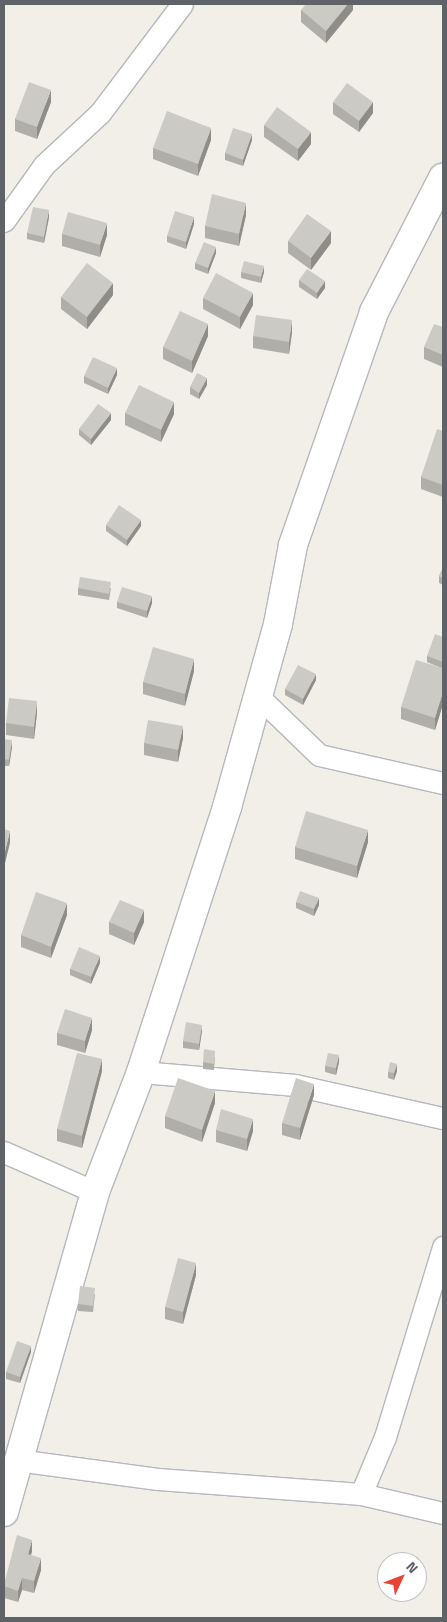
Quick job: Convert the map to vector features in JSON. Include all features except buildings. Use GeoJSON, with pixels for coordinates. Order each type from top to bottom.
{"type":"FeatureCollection","features":[{"type":"Feature","properties":{"kind":"street"},"geometry":{"type":"LineString","coordinates":[[4,221],[44,165],[100,114],[182,4]]}},
{"type":"Feature","properties":{"kind":"street"},"geometry":{"type":"LineString","coordinates":[[4,1512],[17,1460],[95,1192],[141,1072],[259,697],[293,545],[374,312],[443,178]]}},
{"type":"Feature","properties":{"kind":"street"},"geometry":{"type":"LineString","coordinates":[[259,697],[319,756],[443,783]]}},
{"type":"Feature","properties":{"kind":"street"},"geometry":{"type":"LineString","coordinates":[[141,1072],[295,1085],[443,1118]]}},
{"type":"Feature","properties":{"kind":"street"},"geometry":{"type":"LineString","coordinates":[[4,1152],[95,1192]]}},
{"type":"Feature","properties":{"kind":"street"},"geometry":{"type":"LineString","coordinates":[[361,1494],[385,1437],[443,1246]]}},
{"type":"Feature","properties":{"kind":"street"},"geometry":{"type":"LineString","coordinates":[[17,1460],[158,1479],[361,1494],[443,1513]]}}]}
